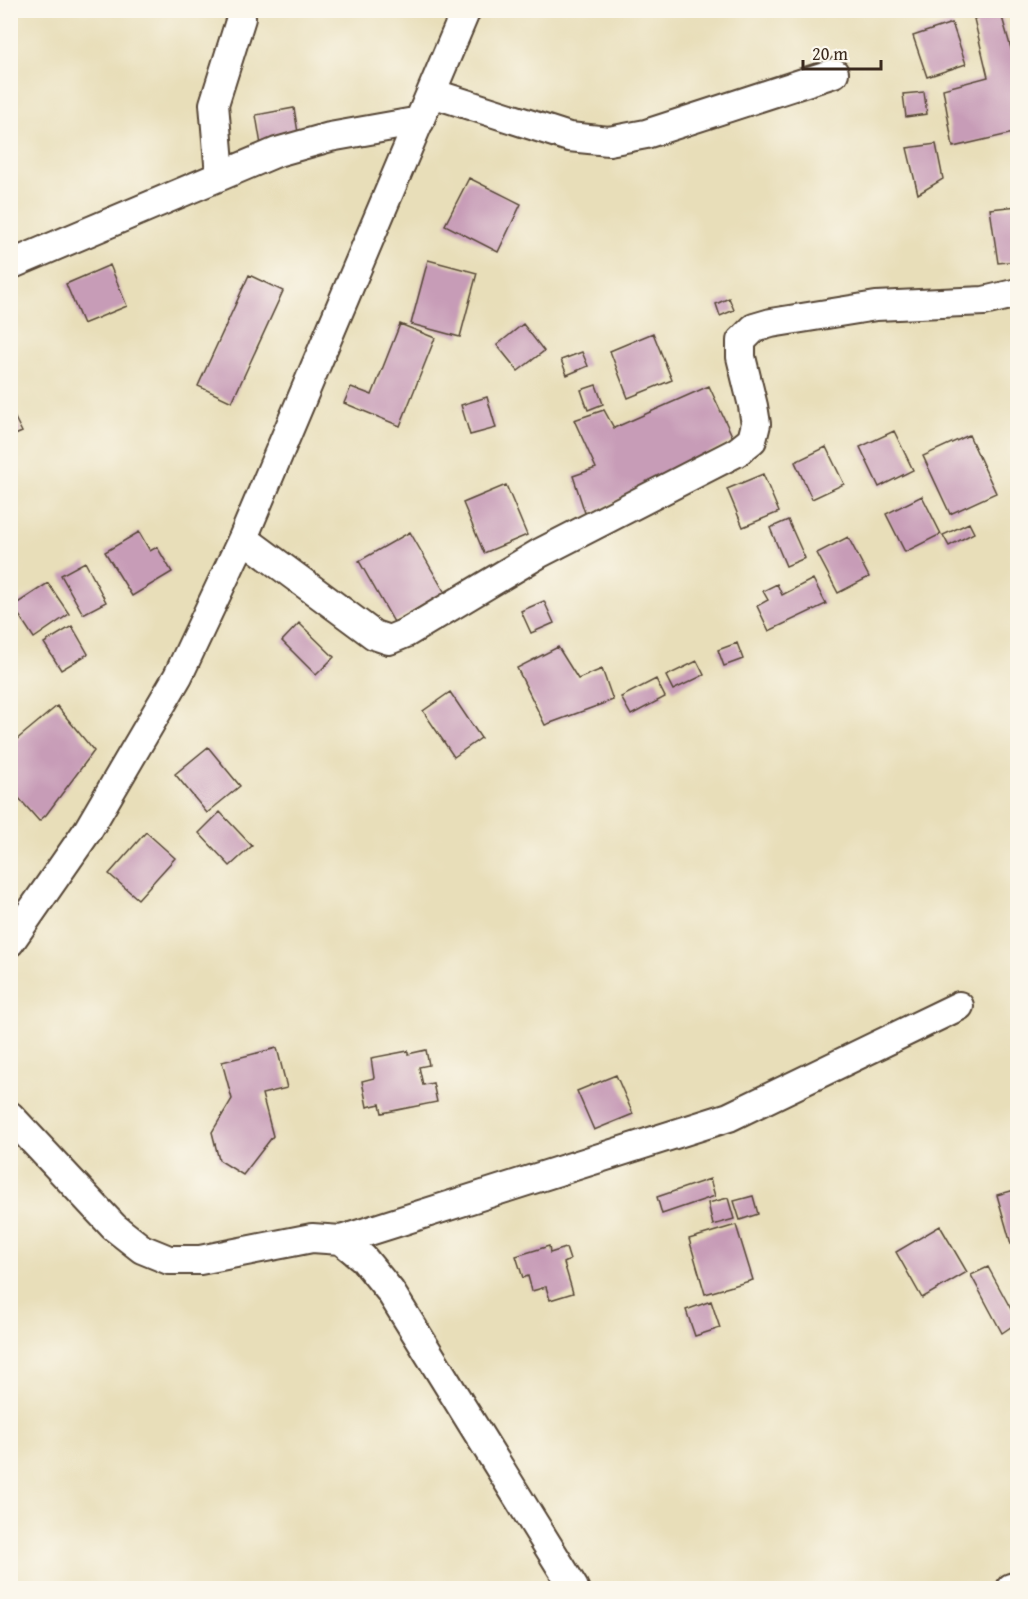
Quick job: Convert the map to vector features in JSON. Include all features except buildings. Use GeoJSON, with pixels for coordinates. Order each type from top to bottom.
{"type":"FeatureCollection","features":[{"type":"Feature","properties":{"kind":"street"},"geometry":{"type":"LineString","coordinates":[[220,176],[214,104],[241,18],[240,10]]}},
{"type":"Feature","properties":{"kind":"street"},"geometry":{"type":"LineString","coordinates":[[10,942],[88,830],[178,676],[243,538],[465,10]]}},
{"type":"Feature","properties":{"kind":"street"},"geometry":{"type":"LineString","coordinates":[[432,93],[569,137],[609,141],[646,134],[834,73]]}},
{"type":"Feature","properties":{"kind":"street"},"geometry":{"type":"LineString","coordinates":[[10,265],[278,152],[330,137],[420,121]]}},
{"type":"Feature","properties":{"kind":"street"},"geometry":{"type":"LineString","coordinates":[[243,538],[374,635],[389,640],[406,633],[540,554],[736,452],[752,440],[756,424],[741,357],[741,341],[754,328],[771,323],[876,306],[984,302],[1017,293]]}},
{"type":"Feature","properties":{"kind":"street"},"geometry":{"type":"LineString","coordinates":[[10,1116],[114,1227],[142,1249],[168,1260],[200,1260],[312,1238],[341,1240],[729,1117],[959,1006]]}},
{"type":"Feature","properties":{"kind":"street"},"geometry":{"type":"LineString","coordinates":[[341,1240],[363,1258],[390,1291],[574,1588]]}},
{"type":"Feature","properties":{"kind":"street"},"geometry":{"type":"LineString","coordinates":[[1011,1588],[1017,1586]]}}]}
